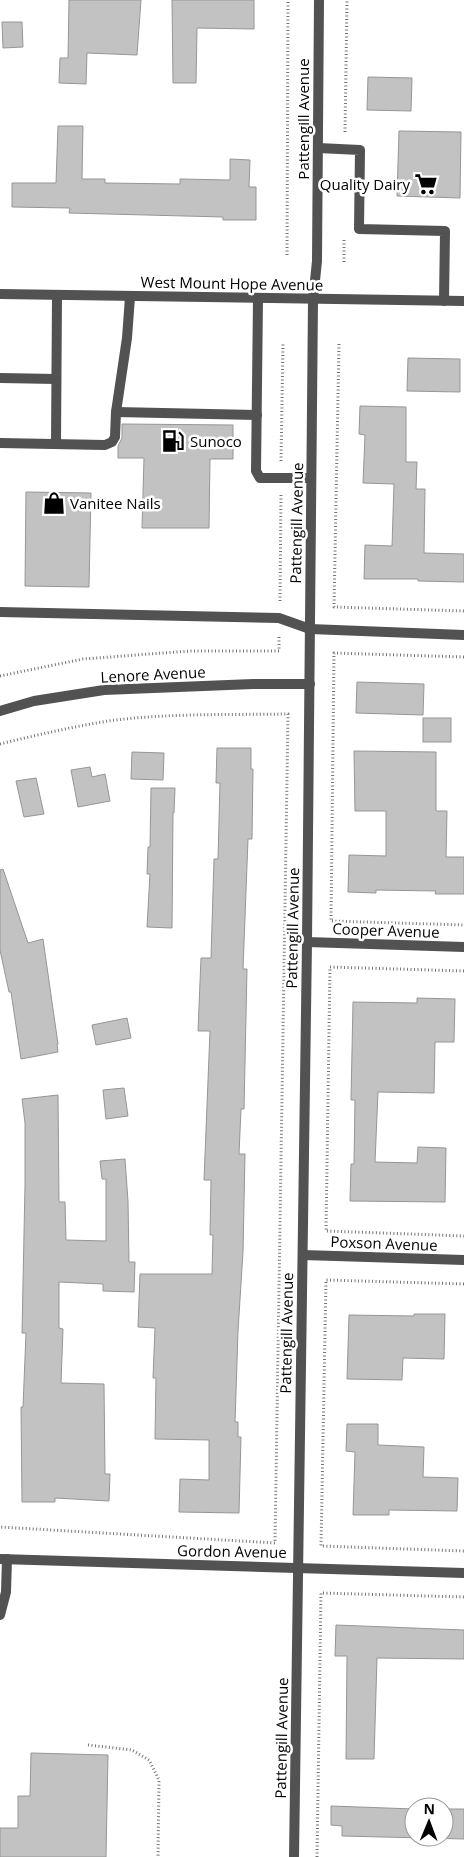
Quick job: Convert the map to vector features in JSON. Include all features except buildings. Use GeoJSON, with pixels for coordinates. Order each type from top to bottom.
{"type":"FeatureCollection","features":[{"type":"Feature","properties":{"kind":"street","name":"Pattengill Avenue"},"geometry":{"type":"LineString","coordinates":[[294,1857],[307,942],[313,300],[317,261],[319,0]]}},
{"type":"Feature","properties":{"kind":"street"},"geometry":{"type":"LineString","coordinates":[[318,148],[360,150],[359,229],[445,231],[444,301]]}},
{"type":"Feature","properties":{"kind":"street","name":"West Mount Hope Avenue"},"geometry":{"type":"LineString","coordinates":[[0,294],[464,301]]}},
{"type":"Feature","properties":{"kind":"street"},"geometry":{"type":"LineString","coordinates":[[56,444],[57,295]]}},
{"type":"Feature","properties":{"kind":"street"},"geometry":{"type":"LineString","coordinates":[[0,443],[105,445],[112,442],[115,437],[116,412],[127,338],[130,296]]}},
{"type":"Feature","properties":{"kind":"street"},"geometry":{"type":"LineString","coordinates":[[258,299],[256,471],[260,478],[311,478]]}},
{"type":"Feature","properties":{"kind":"street"},"geometry":{"type":"LineString","coordinates":[[0,378],[56,379]]}},
{"type":"Feature","properties":{"kind":"street"},"geometry":{"type":"LineString","coordinates":[[116,412],[256,415]]}},
{"type":"Feature","properties":{"kind":"street"},"geometry":{"type":"LineString","coordinates":[[0,612],[279,618],[310,629],[464,635]]}},
{"type":"Feature","properties":{"kind":"street","name":"Lenore Avenue"},"geometry":{"type":"LineString","coordinates":[[0,711],[34,702],[104,690],[253,684],[310,684]]}},
{"type":"Feature","properties":{"kind":"street","name":"Cooper Avenue"},"geometry":{"type":"LineString","coordinates":[[307,942],[464,947]]}},
{"type":"Feature","properties":{"kind":"street","name":"Poxson Avenue"},"geometry":{"type":"LineString","coordinates":[[303,1255],[464,1260]]}},
{"type":"Feature","properties":{"kind":"street"},"geometry":{"type":"LineString","coordinates":[[0,1615],[6,1592],[4,1559]]}},
{"type":"Feature","properties":{"kind":"street","name":"Gordon Avenue"},"geometry":{"type":"LineString","coordinates":[[4,1559],[464,1573]]}},
{"type":"Feature","properties":{"kind":"path"},"geometry":{"type":"LineString","coordinates":[[287,255],[288,0]]}},
{"type":"Feature","properties":{"kind":"path"},"geometry":{"type":"LineString","coordinates":[[0,676],[83,659],[190,651],[279,650],[283,342]]}},
{"type":"Feature","properties":{"kind":"path"},"geometry":{"type":"LineString","coordinates":[[339,344],[334,607],[464,611]]}},
{"type":"Feature","properties":{"kind":"path"},"geometry":{"type":"LineString","coordinates":[[464,657],[334,653],[331,921],[464,925]]}},
{"type":"Feature","properties":{"kind":"path"},"geometry":{"type":"LineString","coordinates":[[0,744],[39,734],[109,721],[177,716],[288,714],[275,1543],[0,1527]]}},
{"type":"Feature","properties":{"kind":"path"},"geometry":{"type":"LineString","coordinates":[[464,971],[330,967],[326,1231],[464,1236]]}},
{"type":"Feature","properties":{"kind":"path"},"geometry":{"type":"LineString","coordinates":[[464,1284],[326,1280],[322,1546],[464,1551]]}},
{"type":"Feature","properties":{"kind":"path"},"geometry":{"type":"LineString","coordinates":[[317,1857],[321,1593],[464,1597]]}},
{"type":"Feature","properties":{"kind":"path"},"geometry":{"type":"LineString","coordinates":[[88,1745],[132,1750],[149,1760],[159,1780],[158,1857]]}},
{"type":"Feature","properties":{"kind":"place","name":"Quality Dairy"},"geometry":{"type":"Point","coordinates":[426,184]}},
{"type":"Feature","properties":{"kind":"place","name":"Sunoco"},"geometry":{"type":"Point","coordinates":[173,441]}},
{"type":"Feature","properties":{"kind":"place","name":"Vanitee Nails"},"geometry":{"type":"Point","coordinates":[54,503]}}]}
